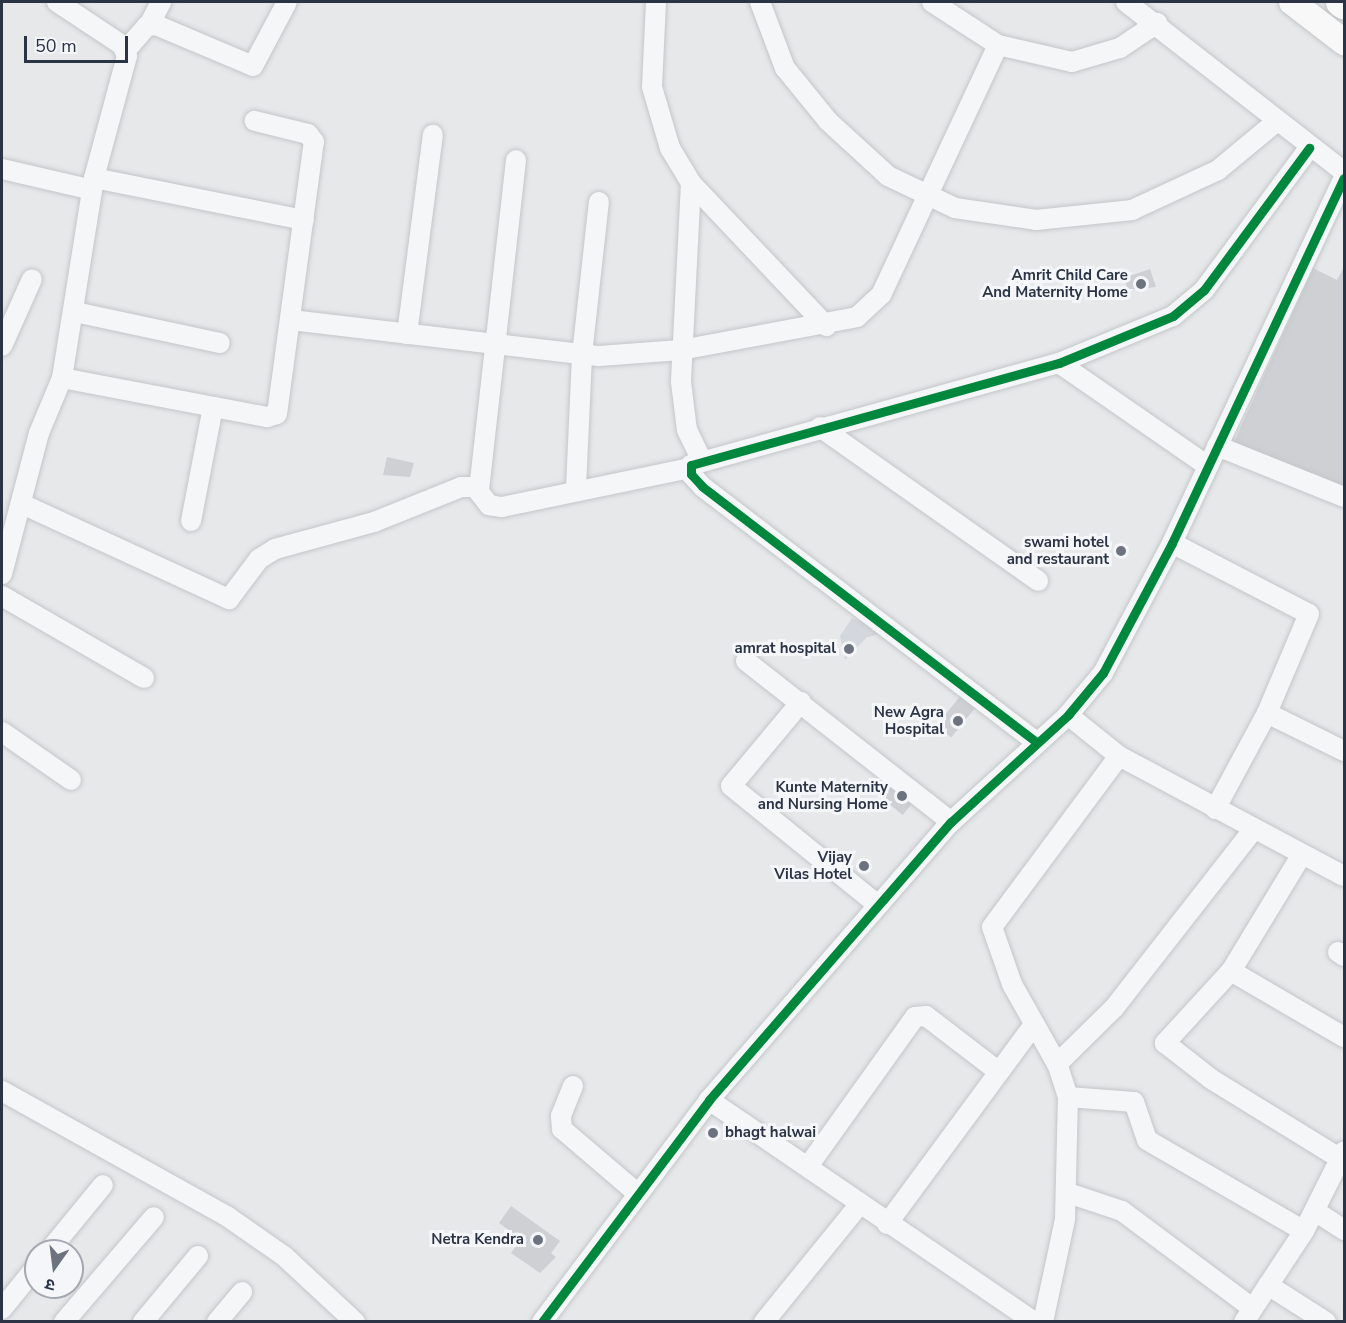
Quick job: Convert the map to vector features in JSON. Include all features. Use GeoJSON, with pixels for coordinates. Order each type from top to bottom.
{"type":"FeatureCollection","features":[{"type":"Feature","properties":{"kind":"main road"},"geometry":{"type":"LineString","coordinates":[[1292,2],[1344,42]]}},
{"type":"Feature","properties":{"kind":"street"},"geometry":{"type":"LineString","coordinates":[[57,2],[126,50]]}},
{"type":"Feature","properties":{"kind":"street"},"geometry":{"type":"LineString","coordinates":[[2,574],[39,433],[62,378],[75,312],[93,184],[126,50],[149,25],[161,2]]}},
{"type":"Feature","properties":{"kind":"street"},"geometry":{"type":"LineString","coordinates":[[149,25],[250,67],[263,54],[287,2]]}},
{"type":"Feature","properties":{"kind":"street"},"geometry":{"type":"LineString","coordinates":[[656,2],[654,106],[691,183],[826,326]]}},
{"type":"Feature","properties":{"kind":"street"},"geometry":{"type":"LineString","coordinates":[[759,2],[774,45],[805,94],[888,176],[925,198],[1003,217],[1109,216],[1195,183],[1276,122]]}},
{"type":"Feature","properties":{"kind":"street"},"geometry":{"type":"LineString","coordinates":[[932,2],[999,45],[1072,62],[1120,48],[1157,23]]}},
{"type":"Feature","properties":{"kind":"street"},"geometry":{"type":"LineString","coordinates":[[1126,2],[1157,23],[1276,122],[1344,172]]}},
{"type":"Feature","properties":{"kind":"street"},"geometry":{"type":"LineString","coordinates":[[291,320],[582,355],[681,350],[826,326],[857,317],[881,295],[999,45]]}},
{"type":"Feature","properties":{"kind":"street"},"geometry":{"type":"LineString","coordinates":[[62,378],[267,417],[277,414],[313,138],[255,121]]}},
{"type":"Feature","properties":{"kind":"street"},"geometry":{"type":"LineString","coordinates":[[407,334],[433,135]]}},
{"type":"Feature","properties":{"kind":"street"},"geometry":{"type":"LineString","coordinates":[[22,504],[229,599],[259,559],[275,549],[374,522],[461,487],[479,490],[497,507],[576,488],[695,464],[820,427],[1059,363],[1189,305],[1310,148]]}},
{"type":"Feature","properties":{"kind":"street"},"geometry":{"type":"LineString","coordinates":[[479,490],[498,345],[516,160]]}},
{"type":"Feature","properties":{"kind":"street"},"geometry":{"type":"LineString","coordinates":[[4,175],[93,184],[304,220]]}},
{"type":"Feature","properties":{"kind":"street"},"geometry":{"type":"LineString","coordinates":[[542,1322],[709,1100],[951,822],[1035,741],[1068,715],[1103,673],[1172,543],[1208,466],[1336,214],[1344,178]]}},
{"type":"Feature","properties":{"kind":"street"},"geometry":{"type":"LineString","coordinates":[[691,183],[681,350],[682,408],[702,486],[1035,741]]}},
{"type":"Feature","properties":{"kind":"street"},"geometry":{"type":"LineString","coordinates":[[576,488],[582,355],[599,202]]}},
{"type":"Feature","properties":{"kind":"street"},"geometry":{"type":"LineString","coordinates":[[2,346],[32,279]]}},
{"type":"Feature","properties":{"kind":"street"},"geometry":{"type":"LineString","coordinates":[[75,312],[220,343]]}},
{"type":"Feature","properties":{"kind":"street"},"geometry":{"type":"LineString","coordinates":[[1059,363],[1208,466]]}},
{"type":"Feature","properties":{"kind":"street"},"geometry":{"type":"LineString","coordinates":[[191,521],[213,407]]}},
{"type":"Feature","properties":{"kind":"street"},"geometry":{"type":"LineString","coordinates":[[820,427],[1038,581]]}},
{"type":"Feature","properties":{"kind":"street"},"geometry":{"type":"LineString","coordinates":[[1218,446],[1344,497]]}},
{"type":"Feature","properties":{"kind":"street"},"geometry":{"type":"LineString","coordinates":[[1172,543],[1308,611],[1267,713],[1215,809]]}},
{"type":"Feature","properties":{"kind":"street"},"geometry":{"type":"LineString","coordinates":[[2,596],[144,678]]}},
{"type":"Feature","properties":{"kind":"street"},"geometry":{"type":"LineString","coordinates":[[746,661],[951,822]]}},
{"type":"Feature","properties":{"kind":"street"},"geometry":{"type":"LineString","coordinates":[[801,702],[732,786],[878,905]]}},
{"type":"Feature","properties":{"kind":"street"},"geometry":{"type":"LineString","coordinates":[[1267,713],[1344,751]]}},
{"type":"Feature","properties":{"kind":"street"},"geometry":{"type":"LineString","coordinates":[[1068,715],[1119,756],[1301,856],[1344,876]]}},
{"type":"Feature","properties":{"kind":"street"},"geometry":{"type":"LineString","coordinates":[[2,732],[71,780]]}},
{"type":"Feature","properties":{"kind":"street"},"geometry":{"type":"LineString","coordinates":[[1043,1322],[1068,1193],[1068,1097],[1057,1064],[1033,1026],[992,930],[1025,877],[1119,756]]}},
{"type":"Feature","properties":{"kind":"street"},"geometry":{"type":"LineString","coordinates":[[1057,1064],[1114,1008],[1253,830]]}},
{"type":"Feature","properties":{"kind":"street"},"geometry":{"type":"LineString","coordinates":[[1068,1193],[1122,1211],[1248,1315],[1304,1232],[1343,1155],[1167,1049],[1166,1037],[1232,971],[1301,856]]}},
{"type":"Feature","properties":{"kind":"street"},"geometry":{"type":"LineString","coordinates":[[1232,971],[1344,1037]]}},
{"type":"Feature","properties":{"kind":"street"},"geometry":{"type":"LineString","coordinates":[[808,1165],[915,1017],[926,1016],[999,1071]]}},
{"type":"Feature","properties":{"kind":"street"},"geometry":{"type":"LineString","coordinates":[[887,1224],[1033,1026]]}},
{"type":"Feature","properties":{"kind":"street"},"geometry":{"type":"LineString","coordinates":[[573,1086],[561,1116],[562,1129],[638,1194]]}},
{"type":"Feature","properties":{"kind":"street"},"geometry":{"type":"LineString","coordinates":[[2,1091],[228,1217],[284,1256],[355,1322]]}},
{"type":"Feature","properties":{"kind":"street"},"geometry":{"type":"LineString","coordinates":[[1068,1097],[1134,1102],[1147,1140],[1304,1232]]}},
{"type":"Feature","properties":{"kind":"street"},"geometry":{"type":"LineString","coordinates":[[709,1100],[808,1165],[887,1224],[1035,1322]]}},
{"type":"Feature","properties":{"kind":"street"},"geometry":{"type":"LineString","coordinates":[[59,1239],[103,1185]]}},
{"type":"Feature","properties":{"kind":"street"},"geometry":{"type":"LineString","coordinates":[[764,1322],[860,1204]]}},
{"type":"Feature","properties":{"kind":"street"},"geometry":{"type":"LineString","coordinates":[[1315,1211],[1344,1230]]}},
{"type":"Feature","properties":{"kind":"street"},"geometry":{"type":"LineString","coordinates":[[64,1322],[154,1216]]}},
{"type":"Feature","properties":{"kind":"street"},"geometry":{"type":"LineString","coordinates":[[143,1322],[198,1256]]}},
{"type":"Feature","properties":{"kind":"street"},"geometry":{"type":"LineString","coordinates":[[2,1309],[24,1282]]}},
{"type":"Feature","properties":{"kind":"street"},"geometry":{"type":"LineString","coordinates":[[1268,1285],[1326,1322]]}},
{"type":"Feature","properties":{"kind":"street"},"geometry":{"type":"LineString","coordinates":[[217,1322],[242,1292]]}},
{"type":"Feature","properties":{"kind":"shaded area","name":"amrat hospital"},"geometry":{"type":"Polygon","coordinates":[[[852,618],[886,633],[867,637],[845,660],[840,636],[852,618]]]}},
{"type":"Feature","properties":{"kind":"building"},"geometry":{"type":"Polygon","coordinates":[[[1344,267],[1344,489],[1234,442],[1313,268],[1337,280],[1344,267]]]}},
{"type":"Feature","properties":{"kind":"building"},"geometry":{"type":"Polygon","coordinates":[[[1150,269],[1156,287],[1128,290],[1124,278],[1150,269]]]}},
{"type":"Feature","properties":{"kind":"building"},"geometry":{"type":"Polygon","coordinates":[[[387,457],[414,463],[410,477],[383,475],[387,457]]]}},
{"type":"Feature","properties":{"kind":"building"},"geometry":{"type":"Polygon","coordinates":[[[966,689],[981,701],[951,737],[936,726],[966,689]]]}},
{"type":"Feature","properties":{"kind":"building"},"geometry":{"type":"Polygon","coordinates":[[[890,775],[917,797],[903,815],[876,793],[890,775]]]}},
{"type":"Feature","properties":{"kind":"building"},"geometry":{"type":"Polygon","coordinates":[[[511,1206],[560,1241],[551,1253],[556,1257],[540,1273],[511,1253],[521,1239],[499,1223],[511,1206]]]}},
{"type":"Feature","properties":{"kind":"cycle path"},"geometry":{"type":"LineString","coordinates":[[1035,741],[702,486],[691,474],[691,465],[1059,363],[1173,316],[1204,290],[1309,148]]}},
{"type":"Feature","properties":{"kind":"cycle path"},"geometry":{"type":"LineString","coordinates":[[542,1322],[709,1100],[951,822],[1068,715],[1103,673],[1172,543],[1344,178]]}},
{"type":"Feature","properties":{"kind":"place","name":"Amrit Child Care And Maternity Home"},"geometry":{"type":"Point","coordinates":[1141,284]}},
{"type":"Feature","properties":{"kind":"place","name":"swami hotel and restaurant"},"geometry":{"type":"Point","coordinates":[1121,551]}},
{"type":"Feature","properties":{"kind":"place","name":"amrat hospital"},"geometry":{"type":"Point","coordinates":[849,649]}},
{"type":"Feature","properties":{"kind":"place","name":"New Agra Hospital"},"geometry":{"type":"Point","coordinates":[958,721]}},
{"type":"Feature","properties":{"kind":"place","name":"Kunte Maternity and Nursing Home"},"geometry":{"type":"Point","coordinates":[902,796]}},
{"type":"Feature","properties":{"kind":"place","name":"Vijay Vilas Hotel"},"geometry":{"type":"Point","coordinates":[864,866]}},
{"type":"Feature","properties":{"kind":"place","name":"bhagt halwai"},"geometry":{"type":"Point","coordinates":[713,1133]}},
{"type":"Feature","properties":{"kind":"place","name":"Netra Kendra"},"geometry":{"type":"Point","coordinates":[538,1240]}}]}
